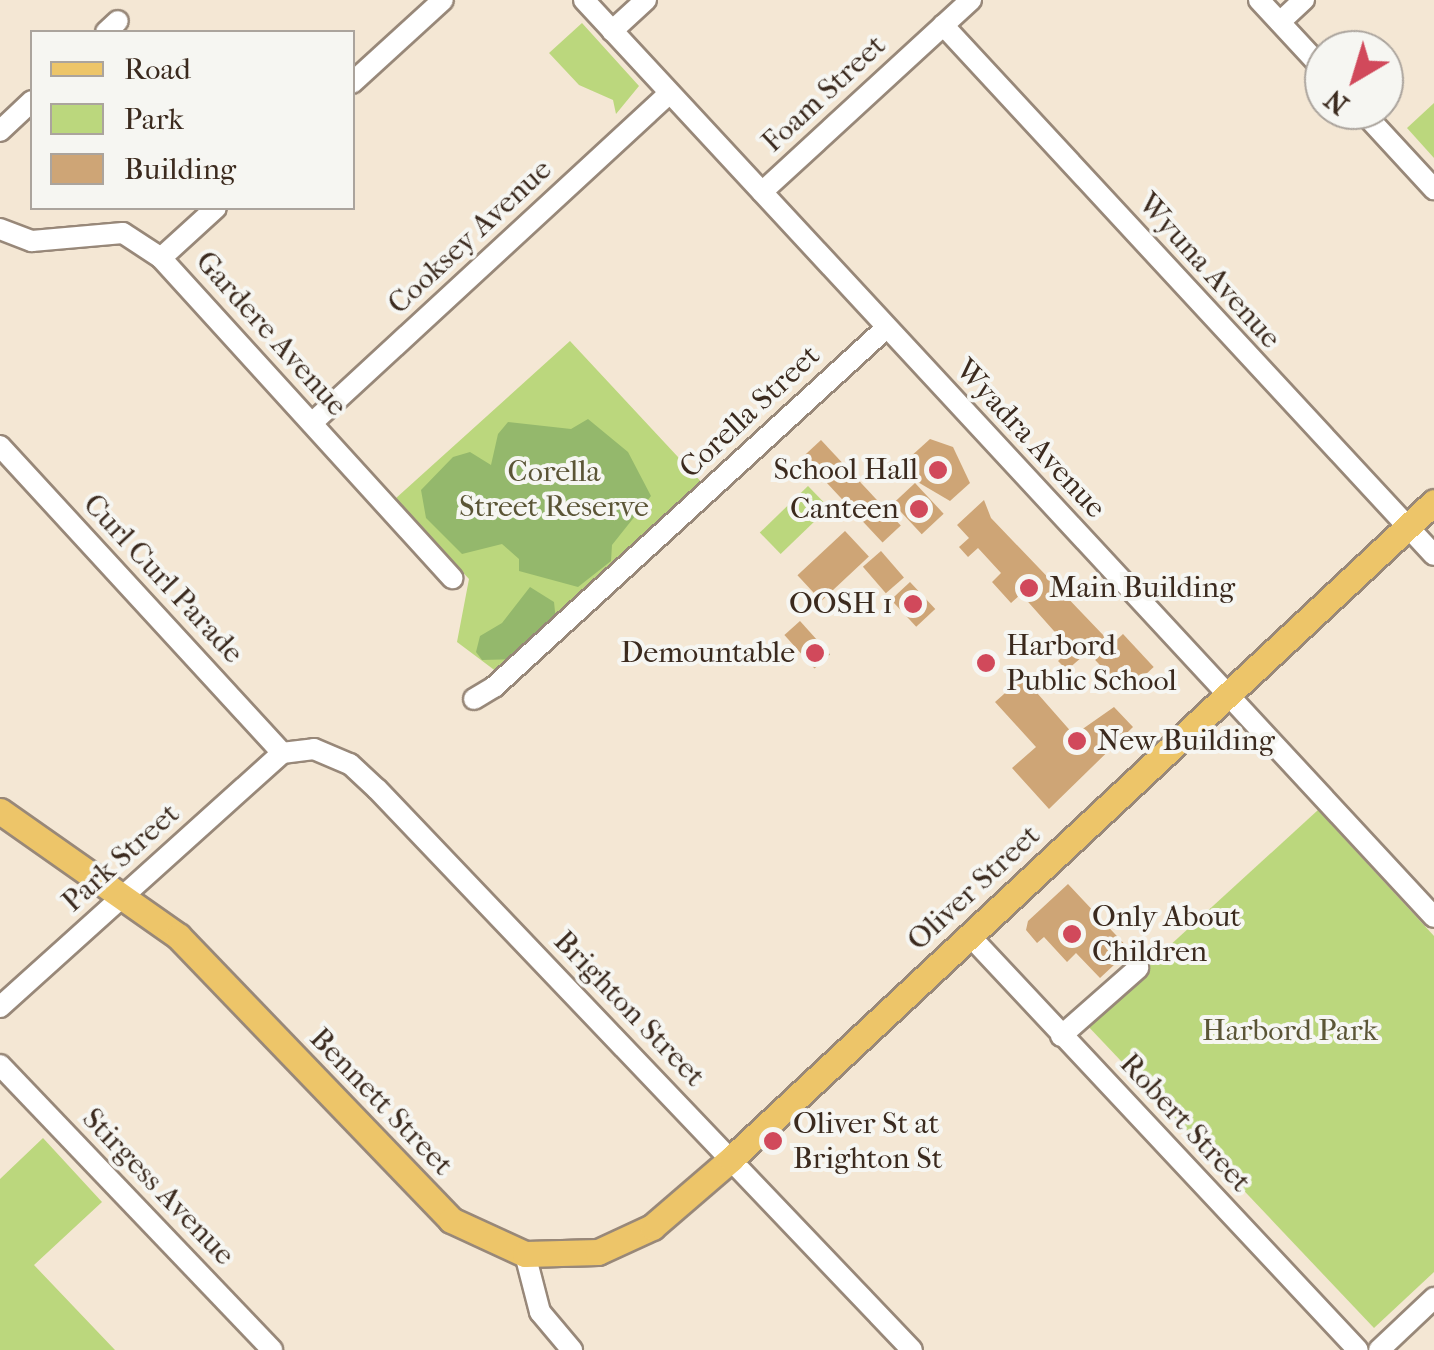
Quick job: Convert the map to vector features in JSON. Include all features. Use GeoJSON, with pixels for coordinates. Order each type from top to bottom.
{"type":"FeatureCollection","features":[{"type":"Feature","properties":{"kind":"main road","name":"Oliver Street"},"geometry":{"type":"LineString","coordinates":[[525,1254],[576,1255],[626,1241],[731,1159],[1434,502]]}},
{"type":"Feature","properties":{"kind":"main road","name":"Bennett Street"},"geometry":{"type":"LineString","coordinates":[[0,811],[127,894],[178,936],[432,1202],[472,1233],[525,1254]]}},
{"type":"Feature","properties":{"kind":"street"},"geometry":{"type":"LineString","coordinates":[[355,80],[444,0]]}},
{"type":"Feature","properties":{"kind":"street","name":"Wyadra Avenue"},"geometry":{"type":"LineString","coordinates":[[584,0],[1434,917]]}},
{"type":"Feature","properties":{"kind":"street"},"geometry":{"type":"LineString","coordinates":[[612,31],[646,0]]}},
{"type":"Feature","properties":{"kind":"street","name":"Foam Street"},"geometry":{"type":"LineString","coordinates":[[762,192],[971,0]]}},
{"type":"Feature","properties":{"kind":"street"},"geometry":{"type":"LineString","coordinates":[[1259,0],[1304,48]]}},
{"type":"Feature","properties":{"kind":"street"},"geometry":{"type":"LineString","coordinates":[[1280,22],[1304,0]]}},
{"type":"Feature","properties":{"kind":"street","name":"Wyuna Avenue"},"geometry":{"type":"LineString","coordinates":[[943,26],[1434,555]]}},
{"type":"Feature","properties":{"kind":"street","name":"Cooksey Avenue"},"geometry":{"type":"LineString","coordinates":[[312,424],[668,94]]}},
{"type":"Feature","properties":{"kind":"street"},"geometry":{"type":"LineString","coordinates":[[0,132],[30,103]]}},
{"type":"Feature","properties":{"kind":"street"},"geometry":{"type":"LineString","coordinates":[[1379,130],[1434,189]]}},
{"type":"Feature","properties":{"kind":"street"},"geometry":{"type":"LineString","coordinates":[[160,258],[214,210]]}},
{"type":"Feature","properties":{"kind":"street","name":"Gardere Avenue"},"geometry":{"type":"LineString","coordinates":[[0,229],[32,241],[93,230],[123,233],[160,258],[452,578]]}},
{"type":"Feature","properties":{"kind":"street","name":"Corella Street"},"geometry":{"type":"LineString","coordinates":[[474,699],[494,688],[886,328]]}},
{"type":"Feature","properties":{"kind":"street","name":"Curl Curl Parade"},"geometry":{"type":"LineString","coordinates":[[0,446],[282,754]]}},
{"type":"Feature","properties":{"kind":"street","name":"Brighton Street"},"geometry":{"type":"LineString","coordinates":[[282,754],[314,750],[350,764],[377,789],[912,1350]]}},
{"type":"Feature","properties":{"kind":"street","name":"Park Street"},"geometry":{"type":"LineString","coordinates":[[0,1006],[282,754]]}},
{"type":"Feature","properties":{"kind":"street","name":"Robert Street"},"geometry":{"type":"LineString","coordinates":[[970,936],[1358,1350]]}},
{"type":"Feature","properties":{"kind":"street"},"geometry":{"type":"LineString","coordinates":[[1061,1036],[1138,968]]}},
{"type":"Feature","properties":{"kind":"street","name":"Stirgess Avenue"},"geometry":{"type":"LineString","coordinates":[[0,1065],[272,1350]]}},
{"type":"Feature","properties":{"kind":"street"},"geometry":{"type":"LineString","coordinates":[[525,1254],[540,1312],[572,1350]]}},
{"type":"Feature","properties":{"kind":"street"},"geometry":{"type":"LineString","coordinates":[[1379,1350],[1434,1298]]}},
{"type":"Feature","properties":{"kind":"green space"},"geometry":{"type":"Polygon","coordinates":[[[582,23],[639,86],[616,114],[613,100],[579,85],[549,53],[582,23]]]}},
{"type":"Feature","properties":{"kind":"green space"},"geometry":{"type":"Polygon","coordinates":[[[1434,103],[1434,158],[1407,128],[1434,103]]]}},
{"type":"Feature","properties":{"kind":"green space","name":"Corella Street Reserve"},"geometry":{"type":"Polygon","coordinates":[[[570,341],[705,486],[497,672],[457,642],[469,579],[395,499],[570,341]]]}},
{"type":"Feature","properties":{"kind":"green space"},"geometry":{"type":"Polygon","coordinates":[[[588,419],[628,452],[651,496],[612,545],[611,561],[578,587],[519,571],[519,559],[502,544],[462,554],[426,518],[421,490],[453,457],[470,452],[491,465],[498,434],[508,422],[571,429],[588,419]]]}},
{"type":"Feature","properties":{"kind":"green space"},"geometry":{"type":"Polygon","coordinates":[[[808,486],[829,508],[781,554],[760,533],[808,486]]]}},
{"type":"Feature","properties":{"kind":"green space"},"geometry":{"type":"Polygon","coordinates":[[[530,587],[554,602],[556,621],[515,659],[482,660],[476,652],[480,636],[502,623],[530,587]]]}},
{"type":"Feature","properties":{"kind":"green space","name":"Harbord Park"},"geometry":{"type":"Polygon","coordinates":[[[1318,810],[1434,936],[1434,1272],[1374,1328],[1085,1023],[1318,810]]]}},
{"type":"Feature","properties":{"kind":"green space"},"geometry":{"type":"Polygon","coordinates":[[[43,1138],[102,1202],[34,1265],[115,1350],[0,1350],[0,1179],[43,1138]]]}},
{"type":"Feature","properties":{"kind":"building","name":"School Hall"},"geometry":{"type":"Polygon","coordinates":[[[930,439],[953,447],[970,483],[950,501],[916,481],[909,458],[930,439]]]}},
{"type":"Feature","properties":{"kind":"building"},"geometry":{"type":"Polygon","coordinates":[[[821,440],[901,526],[883,543],[803,457],[821,440]]]}},
{"type":"Feature","properties":{"kind":"building","name":"Canteen"},"geometry":{"type":"Polygon","coordinates":[[[915,483],[944,514],[922,534],[893,503],[915,483]]]}},
{"type":"Feature","properties":{"kind":"building","name":"Main Building"},"geometry":{"type":"Polygon","coordinates":[[[984,500],[991,518],[1105,637],[1067,670],[1058,661],[1070,649],[1021,594],[1011,603],[992,582],[1001,573],[978,548],[968,557],[959,547],[969,538],[957,525],[984,500]]]}},
{"type":"Feature","properties":{"kind":"building"},"geometry":{"type":"Polygon","coordinates":[[[845,531],[869,557],[821,601],[797,575],[845,531]]]}},
{"type":"Feature","properties":{"kind":"building"},"geometry":{"type":"Polygon","coordinates":[[[881,551],[904,577],[886,593],[863,567],[881,551]]]}},
{"type":"Feature","properties":{"kind":"building","name":"OOSH 1"},"geometry":{"type":"Polygon","coordinates":[[[910,582],[935,609],[916,627],[891,600],[910,582]]]}},
{"type":"Feature","properties":{"kind":"building"},"geometry":{"type":"Polygon","coordinates":[[[800,621],[830,654],[815,668],[784,635],[800,621]]]}},
{"type":"Feature","properties":{"kind":"building"},"geometry":{"type":"Polygon","coordinates":[[[1123,634],[1154,667],[1126,693],[1095,660],[1123,634]]]}},
{"type":"Feature","properties":{"kind":"building","name":"New Building"},"geometry":{"type":"Polygon","coordinates":[[[1023,677],[1074,735],[1114,707],[1133,727],[1049,809],[1012,768],[1036,747],[995,702],[1023,677]]]}},
{"type":"Feature","properties":{"kind":"building","name":"Only About Children"},"geometry":{"type":"Polygon","coordinates":[[[1068,884],[1130,950],[1100,978],[1076,953],[1067,962],[1044,937],[1037,943],[1026,930],[1028,921],[1068,884]]]}},
{"type":"Feature","properties":{"kind":"place","name":"School Hall"},"geometry":{"type":"Point","coordinates":[938,470]}},
{"type":"Feature","properties":{"kind":"place","name":"Canteen"},"geometry":{"type":"Point","coordinates":[919,509]}},
{"type":"Feature","properties":{"kind":"place","name":"Main Building"},"geometry":{"type":"Point","coordinates":[1029,588]}},
{"type":"Feature","properties":{"kind":"place","name":"OOSH 1"},"geometry":{"type":"Point","coordinates":[913,604]}},
{"type":"Feature","properties":{"kind":"place","name":"Demountable"},"geometry":{"type":"Point","coordinates":[815,653]}},
{"type":"Feature","properties":{"kind":"place","name":"Harbord Public School"},"geometry":{"type":"Point","coordinates":[986,663]}},
{"type":"Feature","properties":{"kind":"place","name":"New Building"},"geometry":{"type":"Point","coordinates":[1077,741]}},
{"type":"Feature","properties":{"kind":"place","name":"Only About Children"},"geometry":{"type":"Point","coordinates":[1072,934]}},
{"type":"Feature","properties":{"kind":"place","name":"Oliver St at Brighton St"},"geometry":{"type":"Point","coordinates":[773,1141]}}]}
